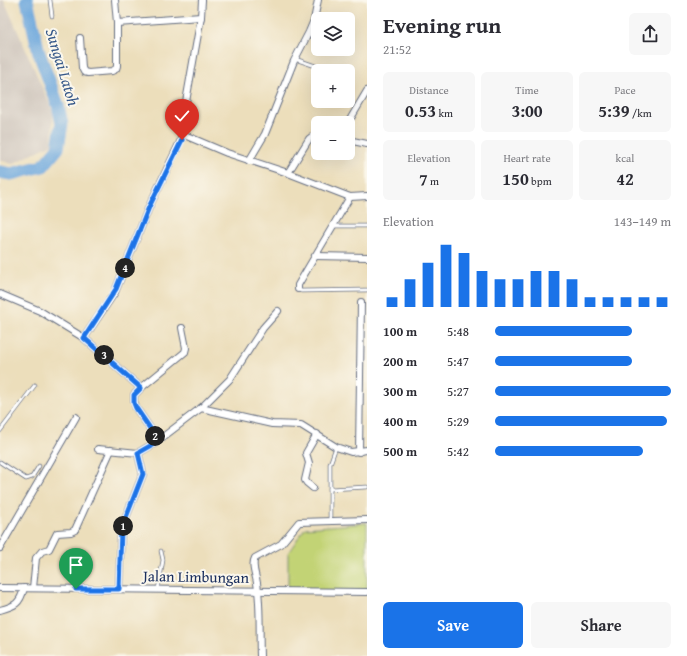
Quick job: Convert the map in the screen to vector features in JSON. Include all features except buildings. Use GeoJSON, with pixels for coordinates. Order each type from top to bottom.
{"type":"FeatureCollection","features":[{"type":"Feature","properties":{"kind":"street"},"geometry":{"type":"LineString","coordinates":[[80,38],[82,68],[84,72],[88,73],[114,70],[117,66],[117,23],[115,0]]}},
{"type":"Feature","properties":{"kind":"street"},"geometry":{"type":"LineString","coordinates":[[84,338],[116,289],[149,207],[182,140],[184,113],[201,17],[202,0]]}},
{"type":"Feature","properties":{"kind":"street"},"geometry":{"type":"LineString","coordinates":[[249,161],[265,134],[295,60],[309,32],[314,20],[318,0]]}},
{"type":"Feature","properties":{"kind":"street"},"geometry":{"type":"LineString","coordinates":[[117,23],[201,17]]}},
{"type":"Feature","properties":{"kind":"street"},"geometry":{"type":"LineString","coordinates":[[353,116],[364,101],[367,91]]}},
{"type":"Feature","properties":{"kind":"street"},"geometry":{"type":"LineString","coordinates":[[182,134],[226,153],[288,173],[350,197],[367,196]]}},
{"type":"Feature","properties":{"kind":"street"},"geometry":{"type":"LineString","coordinates":[[288,173],[311,138]]}},
{"type":"Feature","properties":{"kind":"street"},"geometry":{"type":"LineString","coordinates":[[355,141],[367,144]]}},
{"type":"Feature","properties":{"kind":"street"},"geometry":{"type":"LineString","coordinates":[[298,289],[298,285],[350,197]]}},
{"type":"Feature","properties":{"kind":"street"},"geometry":{"type":"LineString","coordinates":[[315,256],[367,257]]}},
{"type":"Feature","properties":{"kind":"street"},"geometry":{"type":"LineString","coordinates":[[0,294],[40,312],[84,338],[141,388]]}},
{"type":"Feature","properties":{"kind":"street"},"geometry":{"type":"LineString","coordinates":[[359,452],[364,361],[362,302]]}},
{"type":"Feature","properties":{"kind":"street"},"geometry":{"type":"LineString","coordinates":[[98,449],[138,453],[152,445],[201,408],[230,379],[263,328],[278,311]]}},
{"type":"Feature","properties":{"kind":"street"},"geometry":{"type":"LineString","coordinates":[[158,440],[134,404],[134,395],[185,352],[186,348],[182,328]]}},
{"type":"Feature","properties":{"kind":"street"},"geometry":{"type":"LineString","coordinates":[[201,408],[272,424],[301,425],[336,447],[351,452],[367,450]]}},
{"type":"Feature","properties":{"kind":"street"},"geometry":{"type":"LineString","coordinates":[[0,548],[76,417]]}},
{"type":"Feature","properties":{"kind":"street"},"geometry":{"type":"LineString","coordinates":[[313,488],[307,484],[305,480],[309,463],[306,453],[317,434]]}},
{"type":"Feature","properties":{"kind":"street"},"geometry":{"type":"LineString","coordinates":[[33,588],[37,557],[42,551],[49,549],[57,533],[71,532],[74,530],[110,450]]}},
{"type":"Feature","properties":{"kind":"street"},"geometry":{"type":"LineString","coordinates":[[119,589],[121,530],[143,474],[138,453]]}},
{"type":"Feature","properties":{"kind":"street"},"geometry":{"type":"LineString","coordinates":[[260,656],[258,591],[254,566],[255,558],[280,544],[299,522],[367,520]]}},
{"type":"Feature","properties":{"kind":"street","name":"Jalan Limbungan"},"geometry":{"type":"LineString","coordinates":[[0,588],[367,592]]}},
{"type":"Feature","properties":{"kind":"street"},"geometry":{"type":"LineString","coordinates":[[0,610],[15,605],[22,597],[24,588]]}},
{"type":"Feature","properties":{"kind":"lane"},"geometry":{"type":"LineString","coordinates":[[50,0],[52,16]]}},
{"type":"Feature","properties":{"kind":"lane"},"geometry":{"type":"LineString","coordinates":[[295,60],[311,65]]}},
{"type":"Feature","properties":{"kind":"lane"},"geometry":{"type":"LineString","coordinates":[[333,226],[367,226]]}},
{"type":"Feature","properties":{"kind":"lane"},"geometry":{"type":"LineString","coordinates":[[298,289],[301,291],[367,290]]}},
{"type":"Feature","properties":{"kind":"lane"},"geometry":{"type":"LineString","coordinates":[[0,430],[2,425],[35,385]]}},
{"type":"Feature","properties":{"kind":"lane"},"geometry":{"type":"LineString","coordinates":[[330,521],[330,464],[336,447]]}},
{"type":"Feature","properties":{"kind":"lane"},"geometry":{"type":"LineString","coordinates":[[0,462],[26,479],[32,477],[39,466]]}},
{"type":"Feature","properties":{"kind":"lane"},"geometry":{"type":"LineString","coordinates":[[330,488],[367,487]]}},
{"type":"Feature","properties":{"kind":"lane"},"geometry":{"type":"LineString","coordinates":[[158,590],[163,560],[161,551]]}},
{"type":"Feature","properties":{"kind":"shaded area"},"geometry":{"type":"Polygon","coordinates":[[[0,0],[4,0],[53,112],[52,144],[12,164],[0,160],[0,0]]]}},
{"type":"Feature","properties":{"kind":"green space"},"geometry":{"type":"Polygon","coordinates":[[[367,523],[367,592],[288,591],[288,553],[305,528],[367,523]]]}},
{"type":"Feature","properties":{"kind":"waterway","name":"Sungai Latoh"},"geometry":{"type":"LineString","coordinates":[[0,172],[11,174],[43,166],[58,148],[62,124],[58,105],[39,53],[27,0]]}},
{"type":"Feature","properties":{"kind":"route"},"geometry":{"type":"LineString","coordinates":[[76,589],[119,589],[121,530],[143,474],[138,453],[158,440],[134,404],[134,395],[141,388],[84,338],[116,289],[149,207],[182,140]]}}]}
